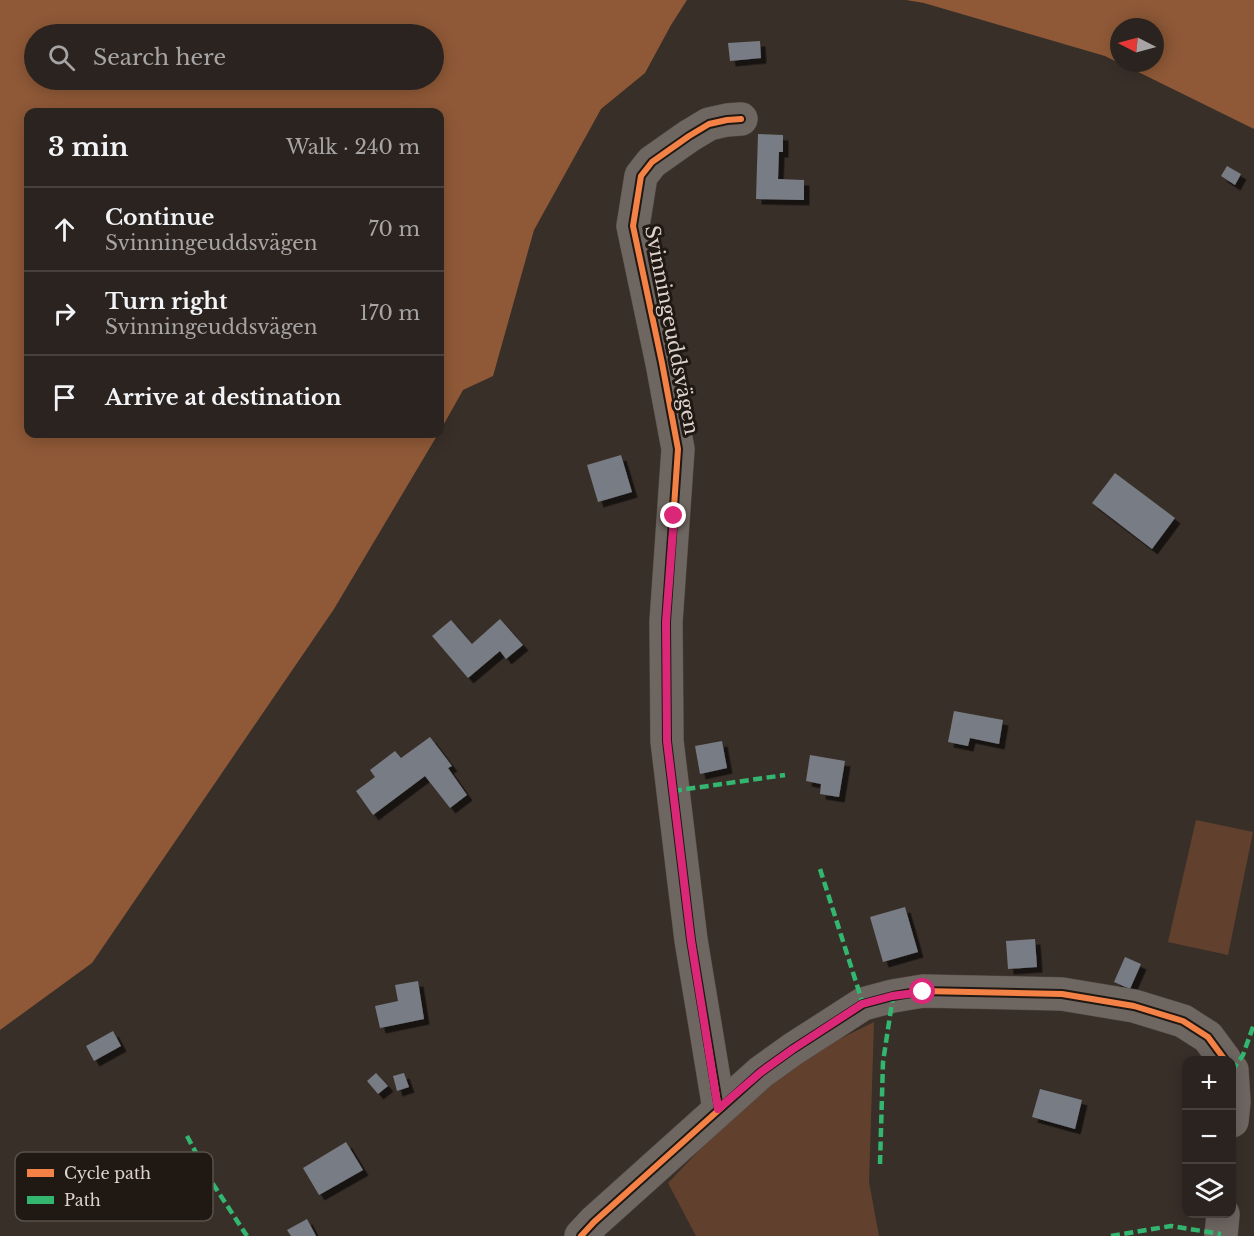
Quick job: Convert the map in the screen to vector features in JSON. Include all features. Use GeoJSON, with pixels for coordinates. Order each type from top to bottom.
{"type":"FeatureCollection","features":[{"type":"Feature","properties":{"kind":"street","name":"Svinningeuddsvägen"},"geometry":{"type":"LineString","coordinates":[[718,1109],[691,940],[667,741],[666,622],[678,449],[633,226],[641,176],[652,162],[709,124],[741,119]]}},
{"type":"Feature","properties":{"kind":"street"},"geometry":{"type":"LineString","coordinates":[[581,1236],[761,1072],[862,1004],[892,996],[923,992],[1062,994],[1134,1006],[1183,1021],[1208,1037],[1222,1056]]}},
{"type":"Feature","properties":{"kind":"street"},"geometry":{"type":"LineString","coordinates":[[1221,1236],[1223,1218]]}},
{"type":"Feature","properties":{"kind":"shaded area"},"geometry":{"type":"Polygon","coordinates":[[[0,0],[687,0],[645,73],[601,109],[534,230],[493,376],[463,390],[444,424],[444,108],[24,108],[24,438],[436,438],[334,609],[92,963],[0,1030],[0,0]]]}},
{"type":"Feature","properties":{"kind":"shaded area"},"geometry":{"type":"Polygon","coordinates":[[[906,0],[1254,0],[1254,129],[1138,72],[1164,72],[1164,18],[1110,18],[1110,58],[924,3],[906,0]]]}},
{"type":"Feature","properties":{"kind":"shaded area"},"geometry":{"type":"Polygon","coordinates":[[[1196,820],[1253,832],[1228,955],[1168,942],[1196,820]]]}},
{"type":"Feature","properties":{"kind":"shaded area"},"geometry":{"type":"Polygon","coordinates":[[[874,1022],[869,1182],[879,1236],[696,1236],[668,1183],[775,1071],[874,1022]]]}},
{"type":"Feature","properties":{"kind":"building"},"geometry":{"type":"Polygon","coordinates":[[[760,41],[761,58],[730,61],[728,43],[760,41]]]}},
{"type":"Feature","properties":{"kind":"building"},"geometry":{"type":"Polygon","coordinates":[[[758,134],[783,135],[783,152],[779,152],[778,179],[804,180],[804,200],[756,199],[758,134]]]}},
{"type":"Feature","properties":{"kind":"building"},"geometry":{"type":"Polygon","coordinates":[[[1227,166],[1241,174],[1235,185],[1221,176],[1227,166]]]}},
{"type":"Feature","properties":{"kind":"building"},"geometry":{"type":"Polygon","coordinates":[[[621,455],[632,492],[598,502],[587,465],[621,455]]]}},
{"type":"Feature","properties":{"kind":"building"},"geometry":{"type":"Polygon","coordinates":[[[1115,473],[1175,518],[1152,549],[1092,503],[1115,473]]]}},
{"type":"Feature","properties":{"kind":"building"},"geometry":{"type":"Polygon","coordinates":[[[500,619],[523,645],[506,659],[500,651],[468,678],[432,636],[451,620],[472,644],[500,619]]]}},
{"type":"Feature","properties":{"kind":"building"},"geometry":{"type":"Polygon","coordinates":[[[954,711],[1003,720],[999,744],[970,738],[968,746],[948,742],[954,711]]]}},
{"type":"Feature","properties":{"kind":"building"},"geometry":{"type":"Polygon","coordinates":[[[430,737],[452,766],[448,768],[467,795],[450,808],[425,776],[373,815],[356,791],[375,777],[370,770],[395,751],[401,758],[430,737]]]}},
{"type":"Feature","properties":{"kind":"building"},"geometry":{"type":"Polygon","coordinates":[[[722,741],[727,768],[700,774],[695,746],[722,741]]]}},
{"type":"Feature","properties":{"kind":"building"},"geometry":{"type":"Polygon","coordinates":[[[810,755],[845,761],[839,797],[820,794],[821,784],[806,781],[810,755]]]}},
{"type":"Feature","properties":{"kind":"building"},"geometry":{"type":"Polygon","coordinates":[[[905,907],[918,952],[883,962],[870,917],[905,907]]]}},
{"type":"Feature","properties":{"kind":"building"},"geometry":{"type":"Polygon","coordinates":[[[1035,939],[1037,967],[1008,969],[1006,941],[1035,939]]]}},
{"type":"Feature","properties":{"kind":"building"},"geometry":{"type":"Polygon","coordinates":[[[1125,957],[1141,964],[1130,989],[1114,982],[1125,957]]]}},
{"type":"Feature","properties":{"kind":"building"},"geometry":{"type":"Polygon","coordinates":[[[418,981],[424,1019],[380,1028],[375,1006],[398,1001],[395,985],[418,981]]]}},
{"type":"Feature","properties":{"kind":"building"},"geometry":{"type":"Polygon","coordinates":[[[113,1031],[121,1046],[94,1061],[86,1046],[113,1031]]]}},
{"type":"Feature","properties":{"kind":"building"},"geometry":{"type":"Polygon","coordinates":[[[376,1073],[388,1086],[378,1094],[367,1081],[376,1073]]]}},
{"type":"Feature","properties":{"kind":"building"},"geometry":{"type":"Polygon","coordinates":[[[404,1073],[409,1087],[397,1091],[393,1076],[404,1073]]]}},
{"type":"Feature","properties":{"kind":"building"},"geometry":{"type":"Polygon","coordinates":[[[1040,1089],[1082,1100],[1075,1129],[1032,1117],[1040,1089]]]}},
{"type":"Feature","properties":{"kind":"building"},"geometry":{"type":"Polygon","coordinates":[[[346,1142],[363,1170],[319,1195],[303,1168],[346,1142]]]}},
{"type":"Feature","properties":{"kind":"building"},"geometry":{"type":"Polygon","coordinates":[[[307,1219],[316,1236],[291,1236],[287,1230],[307,1219]]]}},
{"type":"Feature","properties":{"kind":"marked path"},"geometry":{"type":"LineString","coordinates":[[673,791],[785,775]]}},
{"type":"Feature","properties":{"kind":"marked path"},"geometry":{"type":"LineString","coordinates":[[820,869],[863,1004]]}},
{"type":"Feature","properties":{"kind":"marked path"},"geometry":{"type":"LineString","coordinates":[[880,1164],[883,1062],[893,996]]}},
{"type":"Feature","properties":{"kind":"marked path"},"geometry":{"type":"LineString","coordinates":[[1236,1065],[1243,1055],[1254,1024]]}},
{"type":"Feature","properties":{"kind":"marked path"},"geometry":{"type":"LineString","coordinates":[[187,1136],[196,1152]]}},
{"type":"Feature","properties":{"kind":"marked path"},"geometry":{"type":"LineString","coordinates":[[213,1184],[247,1236]]}},
{"type":"Feature","properties":{"kind":"marked path"},"geometry":{"type":"LineString","coordinates":[[1111,1236],[1171,1226],[1221,1234]]}},
{"type":"Feature","properties":{"kind":"cycle path"},"geometry":{"type":"LineString","coordinates":[[719,1109],[691,940],[667,741],[666,622],[678,449],[633,226],[641,176],[652,162],[709,124],[741,119]]}},
{"type":"Feature","properties":{"kind":"cycle path"},"geometry":{"type":"LineString","coordinates":[[581,1236],[761,1072],[863,1004],[923,991],[1062,994],[1134,1006],[1183,1021],[1208,1037],[1222,1056]]}},
{"type":"Feature","properties":{"kind":"route"},"geometry":{"type":"LineString","coordinates":[[674,516],[666,622],[667,741],[691,940],[718,1109],[761,1072],[862,1004],[892,996],[923,992]]}}]}
